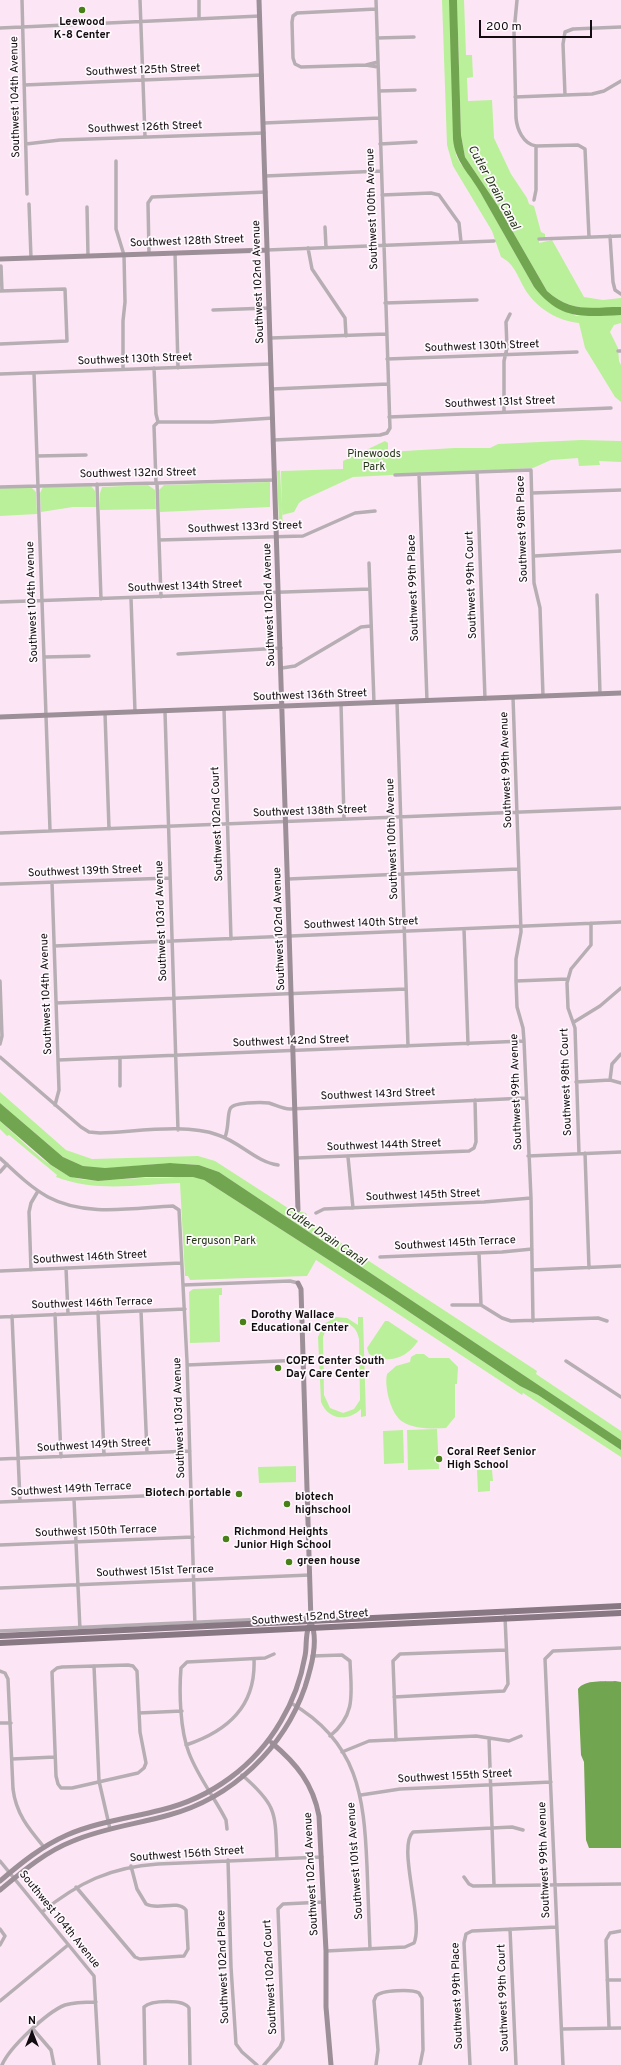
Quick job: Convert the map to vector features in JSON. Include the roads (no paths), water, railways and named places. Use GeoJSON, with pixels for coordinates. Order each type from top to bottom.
{"type":"FeatureCollection","features":[{"type":"Feature","properties":{"kind":"main road","name":"Southwest 152nd Street"},"geometry":{"type":"LineString","coordinates":[[0,1636],[195,1624],[621,1606]]}},
{"type":"Feature","properties":{"kind":"main road","name":"Southwest 152nd Street"},"geometry":{"type":"LineString","coordinates":[[0,1643],[311,1629],[389,1623],[621,1613]]}},
{"type":"Feature","properties":{"kind":"main road"},"geometry":{"type":"LineString","coordinates":[[195,1624],[195,1634]]}},
{"type":"Feature","properties":{"kind":"street","name":"Southwest 104th Avenue"},"geometry":{"type":"LineString","coordinates":[[22,0],[24,27],[27,194]]}},
{"type":"Feature","properties":{"kind":"street"},"geometry":{"type":"LineString","coordinates":[[140,0],[145,136]]}},
{"type":"Feature","properties":{"kind":"street"},"geometry":{"type":"LineString","coordinates":[[199,0],[200,19]]}},
{"type":"Feature","properties":{"kind":"street","name":"Southwest 102nd Avenue"},"geometry":{"type":"LineString","coordinates":[[259,0],[276,480],[298,1210]]}},
{"type":"Feature","properties":{"kind":"street","name":"Southwest 100th Avenue"},"geometry":{"type":"LineString","coordinates":[[274,440],[382,435],[389,430],[376,0]]}},
{"type":"Feature","properties":{"kind":"street"},"geometry":{"type":"LineString","coordinates":[[517,0],[514,28],[515,97],[518,128],[528,143],[536,146],[578,145],[585,148],[587,153],[589,237]]}},
{"type":"Feature","properties":{"kind":"street"},"geometry":{"type":"LineString","coordinates":[[376,9],[301,12],[294,15],[292,22],[293,58],[296,65],[304,67],[378,65]]}},
{"type":"Feature","properties":{"kind":"street"},"geometry":{"type":"LineString","coordinates":[[0,28],[260,16]]}},
{"type":"Feature","properties":{"kind":"street"},"geometry":{"type":"LineString","coordinates":[[565,95],[563,38],[565,32],[574,29],[621,27]]}},
{"type":"Feature","properties":{"kind":"street"},"geometry":{"type":"LineString","coordinates":[[377,38],[414,37]]}},
{"type":"Feature","properties":{"kind":"street","name":"Southwest 125th Street"},"geometry":{"type":"LineString","coordinates":[[24,85],[262,75]]}},
{"type":"Feature","properties":{"kind":"street"},"geometry":{"type":"LineString","coordinates":[[515,97],[596,94],[621,81]]}},
{"type":"Feature","properties":{"kind":"street"},"geometry":{"type":"LineString","coordinates":[[379,91],[415,90]]}},
{"type":"Feature","properties":{"kind":"street"},"geometry":{"type":"LineString","coordinates":[[264,123],[380,118]]}},
{"type":"Feature","properties":{"kind":"street","name":"Southwest 126th Street"},"geometry":{"type":"LineString","coordinates":[[26,144],[60,140],[264,132]]}},
{"type":"Feature","properties":{"kind":"street"},"geometry":{"type":"LineString","coordinates":[[380,144],[416,142]]}},
{"type":"Feature","properties":{"kind":"street"},"geometry":{"type":"LineString","coordinates":[[534,200],[536,190],[536,146]]}},
{"type":"Feature","properties":{"kind":"street"},"geometry":{"type":"LineString","coordinates":[[116,161],[117,230],[124,254],[125,302],[123,321],[123,369]]}},
{"type":"Feature","properties":{"kind":"street"},"geometry":{"type":"LineString","coordinates":[[265,176],[381,171]]}},
{"type":"Feature","properties":{"kind":"street"},"geometry":{"type":"LineString","coordinates":[[149,254],[149,199],[157,196],[266,192]]}},
{"type":"Feature","properties":{"kind":"street"},"geometry":{"type":"LineString","coordinates":[[382,195],[439,195],[459,223],[461,242]]}},
{"type":"Feature","properties":{"kind":"street"},"geometry":{"type":"LineString","coordinates":[[29,204],[30,258]]}},
{"type":"Feature","properties":{"kind":"street"},"geometry":{"type":"LineString","coordinates":[[87,207],[88,256]]}},
{"type":"Feature","properties":{"kind":"street"},"geometry":{"type":"LineString","coordinates":[[325,227],[326,247]]}},
{"type":"Feature","properties":{"kind":"street"},"geometry":{"type":"LineString","coordinates":[[610,236],[614,289],[620,293]]}},
{"type":"Feature","properties":{"kind":"street"},"geometry":{"type":"LineString","coordinates":[[539,239],[621,236]]}},
{"type":"Feature","properties":{"kind":"street","name":"Southwest 128th Street"},"geometry":{"type":"LineString","coordinates":[[0,259],[494,241]]}},
{"type":"Feature","properties":{"kind":"street"},"geometry":{"type":"LineString","coordinates":[[308,248],[312,269],[345,318],[346,336]]}},
{"type":"Feature","properties":{"kind":"street"},"geometry":{"type":"LineString","coordinates":[[175,253],[178,368]]}},
{"type":"Feature","properties":{"kind":"street"},"geometry":{"type":"LineString","coordinates":[[0,344],[67,341],[65,289],[1,291],[1,266]]}},
{"type":"Feature","properties":{"kind":"street"},"geometry":{"type":"LineString","coordinates":[[385,303],[476,300]]}},
{"type":"Feature","properties":{"kind":"street"},"geometry":{"type":"LineString","coordinates":[[213,310],[269,308]]}},
{"type":"Feature","properties":{"kind":"street"},"geometry":{"type":"LineString","coordinates":[[504,412],[504,354],[506,348],[506,322],[510,314]]}},
{"type":"Feature","properties":{"kind":"street"},"geometry":{"type":"LineString","coordinates":[[270,338],[386,334]]}},
{"type":"Feature","properties":{"kind":"street","name":"Southwest 130th Street"},"geometry":{"type":"LineString","coordinates":[[387,359],[577,352]]}},
{"type":"Feature","properties":{"kind":"street","name":"Southwest 130th Street"},"geometry":{"type":"LineString","coordinates":[[0,374],[271,364]]}},
{"type":"Feature","properties":{"kind":"street"},"geometry":{"type":"LineString","coordinates":[[154,368],[156,414],[158,422]]}},
{"type":"Feature","properties":{"kind":"street","name":"Southwest 104th Avenue"},"geometry":{"type":"LineString","coordinates":[[34,373],[50,830]]}},
{"type":"Feature","properties":{"kind":"street"},"geometry":{"type":"LineString","coordinates":[[272,389],[388,384]]}},
{"type":"Feature","properties":{"kind":"street","name":"Southwest 131st Street"},"geometry":{"type":"LineString","coordinates":[[389,416],[611,408]]}},
{"type":"Feature","properties":{"kind":"street"},"geometry":{"type":"LineString","coordinates":[[161,597],[154,426],[158,422],[214,422],[273,418]]}},
{"type":"Feature","properties":{"kind":"street"},"geometry":{"type":"LineString","coordinates":[[37,456],[86,454]]}},
{"type":"Feature","properties":{"kind":"street","name":"Southwest 98th Place"},"geometry":{"type":"LineString","coordinates":[[395,475],[531,470],[535,588],[540,608],[543,696]]}},
{"type":"Feature","properties":{"kind":"street","name":"Southwest 99th Court"},"geometry":{"type":"LineString","coordinates":[[477,472],[485,699]]}},
{"type":"Feature","properties":{"kind":"street","name":"Southwest 99th Place"},"geometry":{"type":"LineString","coordinates":[[420,474],[427,701]]}},
{"type":"Feature","properties":{"kind":"street","name":"Southwest 132nd Street"},"geometry":{"type":"LineString","coordinates":[[0,487],[276,480]]}},
{"type":"Feature","properties":{"kind":"street"},"geometry":{"type":"LineString","coordinates":[[97,484],[101,599]]}},
{"type":"Feature","properties":{"kind":"street"},"geometry":{"type":"LineString","coordinates":[[532,493],[621,490]]}},
{"type":"Feature","properties":{"kind":"street","name":"Southwest 133rd Street"},"geometry":{"type":"LineString","coordinates":[[158,540],[306,535],[355,514],[375,511]]}},
{"type":"Feature","properties":{"kind":"street"},"geometry":{"type":"LineString","coordinates":[[534,556],[621,551]]}},
{"type":"Feature","properties":{"kind":"street"},"geometry":{"type":"LineString","coordinates":[[369,563],[374,703]]}},
{"type":"Feature","properties":{"kind":"street","name":"Southwest 134th Street"},"geometry":{"type":"LineString","coordinates":[[0,602],[42,602],[370,589]]}},
{"type":"Feature","properties":{"kind":"street"},"geometry":{"type":"LineString","coordinates":[[597,595],[600,694]]}},
{"type":"Feature","properties":{"kind":"street"},"geometry":{"type":"LineString","coordinates":[[131,598],[135,712]]}},
{"type":"Feature","properties":{"kind":"street"},"geometry":{"type":"LineString","coordinates":[[282,668],[295,666],[361,627],[371,626]]}},
{"type":"Feature","properties":{"kind":"street"},"geometry":{"type":"LineString","coordinates":[[178,654],[281,648]]}},
{"type":"Feature","properties":{"kind":"street"},"geometry":{"type":"LineString","coordinates":[[44,657],[89,656]]}},
{"type":"Feature","properties":{"kind":"street","name":"Southwest 136th Street"},"geometry":{"type":"LineString","coordinates":[[0,717],[224,710],[621,693]]}},
{"type":"Feature","properties":{"kind":"street","name":"Southwest 99th Avenue"},"geometry":{"type":"LineString","coordinates":[[514,697],[521,941],[516,959],[516,981],[517,1008],[523,1028],[524,1041],[531,1198],[533,1321]]}},
{"type":"Feature","properties":{"kind":"street","name":"Southwest 100th Avenue"},"geometry":{"type":"LineString","coordinates":[[397,702],[408,1046]]}},
{"type":"Feature","properties":{"kind":"street"},"geometry":{"type":"LineString","coordinates":[[341,704],[344,820]]}},
{"type":"Feature","properties":{"kind":"street","name":"Southwest 102nd Court"},"geometry":{"type":"LineString","coordinates":[[224,710],[231,939]]}},
{"type":"Feature","properties":{"kind":"street","name":"Southwest 103rd Avenue"},"geometry":{"type":"LineString","coordinates":[[164,712],[178,1130]]}},
{"type":"Feature","properties":{"kind":"street"},"geometry":{"type":"LineString","coordinates":[[105,713],[109,829]]}},
{"type":"Feature","properties":{"kind":"street","name":"Southwest 138th Street"},"geometry":{"type":"LineString","coordinates":[[0,832],[168,827],[621,808]]}},
{"type":"Feature","properties":{"kind":"street"},"geometry":{"type":"LineString","coordinates":[[288,879],[518,869]]}},
{"type":"Feature","properties":{"kind":"street","name":"Southwest 139th Street"},"geometry":{"type":"LineString","coordinates":[[0,884],[170,878]]}},
{"type":"Feature","properties":{"kind":"street","name":"Southwest 104th Avenue"},"geometry":{"type":"LineString","coordinates":[[52,882],[59,1090],[55,1105]]}},
{"type":"Feature","properties":{"kind":"street","name":"Southwest 140th Street"},"geometry":{"type":"LineString","coordinates":[[54,946],[621,922]]}},
{"type":"Feature","properties":{"kind":"street","name":"Southwest 98th Court"},"geometry":{"type":"LineString","coordinates":[[579,1154],[574,1022],[568,1005],[568,979],[571,969],[591,945],[591,924]]}},
{"type":"Feature","properties":{"kind":"street"},"geometry":{"type":"LineString","coordinates":[[464,929],[468,1044]]}},
{"type":"Feature","properties":{"kind":"street"},"geometry":{"type":"LineString","coordinates":[[516,981],[568,979]]}},
{"type":"Feature","properties":{"kind":"street"},"geometry":{"type":"LineString","coordinates":[[0,981],[2,1036],[0,1044]]}},
{"type":"Feature","properties":{"kind":"street"},"geometry":{"type":"LineString","coordinates":[[574,1022],[600,1006],[621,988]]}},
{"type":"Feature","properties":{"kind":"street"},"geometry":{"type":"LineString","coordinates":[[56,1003],[406,989]]}},
{"type":"Feature","properties":{"kind":"street","name":"Southwest 142nd Street"},"geometry":{"type":"LineString","coordinates":[[58,1060],[524,1041]]}},
{"type":"Feature","properties":{"kind":"street"},"geometry":{"type":"LineString","coordinates":[[610,1080],[613,1061],[621,1054]]}},
{"type":"Feature","properties":{"kind":"street"},"geometry":{"type":"LineString","coordinates":[[0,1057],[81,1127],[91,1133],[202,1130],[225,1137],[267,1164],[278,1166]]}},
{"type":"Feature","properties":{"kind":"street"},"geometry":{"type":"LineString","coordinates":[[120,1058],[120,1086]]}},
{"type":"Feature","properties":{"kind":"street"},"geometry":{"type":"LineString","coordinates":[[576,1082],[610,1080],[621,1083]]}},
{"type":"Feature","properties":{"kind":"street","name":"Southwest 143rd Street"},"geometry":{"type":"LineString","coordinates":[[225,1137],[229,1125],[229,1111],[232,1106],[240,1104],[266,1103],[282,1108],[296,1108],[526,1098]]}},
{"type":"Feature","properties":{"kind":"street","name":"Southwest 144th Street"},"geometry":{"type":"LineString","coordinates":[[297,1158],[465,1152],[472,1149],[476,1142],[475,1100]]}},
{"type":"Feature","properties":{"kind":"street"},"geometry":{"type":"LineString","coordinates":[[528,1156],[621,1152]]}},
{"type":"Feature","properties":{"kind":"street"},"geometry":{"type":"LineString","coordinates":[[585,1153],[589,1268]]}},
{"type":"Feature","properties":{"kind":"street"},"geometry":{"type":"LineString","coordinates":[[348,1157],[353,1208]]}},
{"type":"Feature","properties":{"kind":"street"},"geometry":{"type":"LineString","coordinates":[[0,1158],[38,1191],[31,1203],[29,1212],[31,1270]]}},
{"type":"Feature","properties":{"kind":"street"},"geometry":{"type":"LineString","coordinates":[[0,1172],[7,1164]]}},
{"type":"Feature","properties":{"kind":"street","name":"Southwest 103rd Avenue"},"geometry":{"type":"LineString","coordinates":[[38,1191],[60,1203],[83,1208],[173,1206],[178,1208],[185,1309],[195,1624]]}},
{"type":"Feature","properties":{"kind":"street","name":"Southwest 145th Street"},"geometry":{"type":"LineString","coordinates":[[316,1213],[324,1209],[484,1202],[531,1198]]}},
{"type":"Feature","properties":{"kind":"street","name":"Southwest 145th Terrace"},"geometry":{"type":"LineString","coordinates":[[380,1257],[479,1253],[532,1249]]}},
{"type":"Feature","properties":{"kind":"street"},"geometry":{"type":"LineString","coordinates":[[479,1253],[481,1305]]}},
{"type":"Feature","properties":{"kind":"street","name":"Southwest 146th Street"},"geometry":{"type":"LineString","coordinates":[[0,1271],[181,1264]]}},
{"type":"Feature","properties":{"kind":"street"},"geometry":{"type":"LineString","coordinates":[[532,1270],[621,1266]]}},
{"type":"Feature","properties":{"kind":"street"},"geometry":{"type":"LineString","coordinates":[[66,1268],[68,1314]]}},
{"type":"Feature","properties":{"kind":"street"},"geometry":{"type":"LineString","coordinates":[[0,1890],[37,1860],[56,1848],[85,1836],[171,1815],[214,1797],[243,1777],[274,1745],[297,1707],[306,1684],[312,1656],[301,1289],[298,1283],[290,1281],[184,1285]]}},
{"type":"Feature","properties":{"kind":"street"},"geometry":{"type":"LineString","coordinates":[[452,1306],[481,1305],[507,1320],[533,1321],[598,1318],[607,1321]]}},
{"type":"Feature","properties":{"kind":"street","name":"Southwest 146th Terrace"},"geometry":{"type":"LineString","coordinates":[[0,1317],[185,1309]]}},
{"type":"Feature","properties":{"kind":"street"},"geometry":{"type":"LineString","coordinates":[[141,1311],[147,1453]]}},
{"type":"Feature","properties":{"kind":"street"},"geometry":{"type":"LineString","coordinates":[[98,1312],[104,1455]]}},
{"type":"Feature","properties":{"kind":"street"},"geometry":{"type":"LineString","coordinates":[[55,1314],[61,1457]]}},
{"type":"Feature","properties":{"kind":"street"},"geometry":{"type":"LineString","coordinates":[[12,1316],[20,1501]]}},
{"type":"Feature","properties":{"kind":"street"},"geometry":{"type":"LineString","coordinates":[[187,1365],[303,1360]]}},
{"type":"Feature","properties":{"kind":"street"},"geometry":{"type":"LineString","coordinates":[[566,1361],[621,1397]]}},
{"type":"Feature","properties":{"kind":"street","name":"Southwest 149th Street"},"geometry":{"type":"LineString","coordinates":[[0,1459],[190,1451]]}},
{"type":"Feature","properties":{"kind":"street","name":"Southwest 149th Terrace"},"geometry":{"type":"LineString","coordinates":[[0,1502],[191,1494]]}},
{"type":"Feature","properties":{"kind":"street"},"geometry":{"type":"LineString","coordinates":[[74,1499],[80,1639]]}},
{"type":"Feature","properties":{"kind":"street","name":"Southwest 150th Terrace"},"geometry":{"type":"LineString","coordinates":[[0,1545],[193,1537]]}},
{"type":"Feature","properties":{"kind":"street","name":"Southwest 151st Terrace"},"geometry":{"type":"LineString","coordinates":[[0,1588],[310,1575]]}},
{"type":"Feature","properties":{"kind":"street"},"geometry":{"type":"LineString","coordinates":[[394,1697],[499,1692],[506,1689],[508,1684],[505,1611]]}},
{"type":"Feature","properties":{"kind":"street"},"geometry":{"type":"LineString","coordinates":[[0,1881],[44,1847],[73,1833],[108,1822],[176,1806],[210,1791],[238,1772],[268,1740],[291,1704],[302,1669],[311,1629]]}},
{"type":"Feature","properties":{"kind":"street"},"geometry":{"type":"LineString","coordinates":[[0,1631],[80,1630]]}},
{"type":"Feature","properties":{"kind":"street","name":"Southwest 99th Avenue"},"geometry":{"type":"LineString","coordinates":[[563,2065],[545,1659],[547,1655],[555,1651],[621,1648]]}},
{"type":"Feature","properties":{"kind":"street"},"geometry":{"type":"LineString","coordinates":[[396,1740],[393,1661],[395,1657],[400,1654],[506,1650]]}},
{"type":"Feature","properties":{"kind":"street"},"geometry":{"type":"LineString","coordinates":[[227,1829],[226,1820],[192,1759],[186,1745],[182,1711],[180,1671],[183,1664],[265,1658],[274,1654]]}},
{"type":"Feature","properties":{"kind":"street"},"geometry":{"type":"LineString","coordinates":[[312,1656],[341,1655],[347,1657],[350,1661],[352,1698],[350,1712],[340,1728],[330,1736]]}},
{"type":"Feature","properties":{"kind":"street"},"geometry":{"type":"LineString","coordinates":[[186,1745],[211,1736],[231,1720],[251,1689],[254,1676],[254,1659]]}},
{"type":"Feature","properties":{"kind":"street"},"geometry":{"type":"LineString","coordinates":[[130,1665],[135,1667],[137,1671],[141,1740],[146,1761],[145,1767],[138,1772],[68,1789],[61,1788],[56,1779],[52,1678],[54,1670],[62,1667],[94,1666],[130,1665]]}},
{"type":"Feature","properties":{"kind":"street"},"geometry":{"type":"LineString","coordinates":[[94,1666],[99,1781],[110,1829]]}},
{"type":"Feature","properties":{"kind":"street"},"geometry":{"type":"LineString","coordinates":[[0,1672],[5,1673],[8,1679],[13,1789],[17,1808],[27,1827],[44,1847]]}},
{"type":"Feature","properties":{"kind":"street","name":"Southwest 101st Avenue"},"geometry":{"type":"LineString","coordinates":[[291,1704],[318,1723],[330,1736],[342,1752],[354,1776],[361,1795],[365,1826],[370,1949]]}},
{"type":"Feature","properties":{"kind":"street"},"geometry":{"type":"LineString","coordinates":[[139,1713],[182,1711]]}},
{"type":"Feature","properties":{"kind":"street"},"geometry":{"type":"LineString","coordinates":[[0,1723],[10,1723]]}},
{"type":"Feature","properties":{"kind":"street"},"geometry":{"type":"LineString","coordinates":[[342,1752],[366,1742],[476,1736],[509,1741],[521,1736]]}},
{"type":"Feature","properties":{"kind":"street"},"geometry":{"type":"LineString","coordinates":[[489,1738],[494,1885]]}},
{"type":"Feature","properties":{"kind":"street","name":"Southwest 102nd Avenue"},"geometry":{"type":"LineString","coordinates":[[268,1740],[298,1767],[314,1793],[319,1816],[328,2001],[326,2007],[328,2013],[331,2065]]}},
{"type":"Feature","properties":{"kind":"street"},"geometry":{"type":"LineString","coordinates":[[12,1759],[55,1757]]}},
{"type":"Feature","properties":{"kind":"street"},"geometry":{"type":"LineString","coordinates":[[238,1772],[263,1794],[274,1814],[277,1859]]}},
{"type":"Feature","properties":{"kind":"street","name":"Southwest 155th Street"},"geometry":{"type":"LineString","coordinates":[[361,1795],[393,1789],[551,1782]]}},
{"type":"Feature","properties":{"kind":"street"},"geometry":{"type":"LineString","coordinates":[[326,1951],[405,1947],[414,1943],[416,1925],[410,1883],[408,1841],[411,1833],[418,1831],[492,1827],[512,1827],[523,1830]]}},
{"type":"Feature","properties":{"kind":"street","name":"Southwest 156th Street"},"geometry":{"type":"LineString","coordinates":[[42,1912],[76,1887],[105,1874],[131,1866],[228,1860],[322,1857]]}},
{"type":"Feature","properties":{"kind":"street","name":"Southwest 102nd Place"},"geometry":{"type":"LineString","coordinates":[[228,1860],[231,1960],[236,2044],[256,2065]]}},
{"type":"Feature","properties":{"kind":"street","name":"Southwest 104th Avenue"},"geometry":{"type":"LineString","coordinates":[[0,1861],[94,1976],[99,2065]]}},
{"type":"Feature","properties":{"kind":"street"},"geometry":{"type":"LineString","coordinates":[[76,1887],[135,1958],[140,1959],[184,1956],[188,1949],[187,1912],[183,1907],[149,1906],[144,1902],[137,1889],[131,1866]]}},
{"type":"Feature","properties":{"kind":"street"},"geometry":{"type":"LineString","coordinates":[[464,1877],[472,1885],[621,1884]]}},
{"type":"Feature","properties":{"kind":"street","name":"Southwest 102nd Court"},"geometry":{"type":"LineString","coordinates":[[264,2065],[280,2047],[283,2040],[277,1917],[279,1907],[288,1903],[324,1902]]}},
{"type":"Feature","properties":{"kind":"street"},"geometry":{"type":"LineString","coordinates":[[510,1929],[557,1927]]}},
{"type":"Feature","properties":{"kind":"street"},"geometry":{"type":"LineString","coordinates":[[0,1929],[5,1936],[0,1946]]}},
{"type":"Feature","properties":{"kind":"street","name":"Southwest 99th Place"},"geometry":{"type":"LineString","coordinates":[[470,2065],[464,1940],[466,1934],[472,1931],[510,1929]]}},
{"type":"Feature","properties":{"kind":"street","name":"Southwest 99th Court"},"geometry":{"type":"LineString","coordinates":[[510,1929],[516,2065]]}},
{"type":"Feature","properties":{"kind":"street"},"geometry":{"type":"LineString","coordinates":[[609,2028],[605,1941],[607,1935],[613,1932],[621,1932]]}},
{"type":"Feature","properties":{"kind":"street"},"geometry":{"type":"LineString","coordinates":[[0,2001],[68,1945]]}},
{"type":"Feature","properties":{"kind":"street"},"geometry":{"type":"LineString","coordinates":[[607,1980],[621,1980]]}},
{"type":"Feature","properties":{"kind":"street"},"geometry":{"type":"LineString","coordinates":[[376,2065],[376,1996],[385,1992],[415,1991],[421,1994],[423,2050],[420,2065]]}},
{"type":"Feature","properties":{"kind":"street"},"geometry":{"type":"LineString","coordinates":[[2,2065],[14,2046],[63,2006],[75,2003],[96,2002]]}},
{"type":"Feature","properties":{"kind":"street"},"geometry":{"type":"LineString","coordinates":[[145,2065],[143,2010],[145,2006],[152,2003],[181,2002],[186,2004],[189,2008],[190,2065]]}},
{"type":"Feature","properties":{"kind":"street"},"geometry":{"type":"LineString","coordinates":[[562,2029],[621,2028]]}},
{"type":"Feature","properties":{"kind":"street"},"geometry":{"type":"LineString","coordinates":[[33,2029],[51,2050],[54,2065]]}},
{"type":"Feature","properties":{"kind":"place","name":"Leewood K-8 Center"},"geometry":{"type":"Point","coordinates":[82,10]}},
{"type":"Feature","properties":{"kind":"place","name":"Dorothy Wallace Educational Center"},"geometry":{"type":"Point","coordinates":[243,1322]}},
{"type":"Feature","properties":{"kind":"place","name":"COPE Center South Day Care Center"},"geometry":{"type":"Point","coordinates":[278,1368]}},
{"type":"Feature","properties":{"kind":"place","name":"Coral Reef Senior High School"},"geometry":{"type":"Point","coordinates":[439,1459]}},
{"type":"Feature","properties":{"kind":"place","name":"Biotech portable"},"geometry":{"type":"Point","coordinates":[239,1494]}},
{"type":"Feature","properties":{"kind":"place","name":"biotech highschool"},"geometry":{"type":"Point","coordinates":[287,1504]}},
{"type":"Feature","properties":{"kind":"place","name":"Richmond Heights Junior High School"},"geometry":{"type":"Point","coordinates":[226,1539]}},
{"type":"Feature","properties":{"kind":"place","name":"green house"},"geometry":{"type":"Point","coordinates":[289,1562]}},
{"type":"Feature","properties":{"kind":"water label","name":"Cutler Drain Canal"},"geometry":{"type":"Point","coordinates":[493,188]}},
{"type":"Feature","properties":{"kind":"water label","name":"Cutler Drain Canal"},"geometry":{"type":"Point","coordinates":[325,1237]}},
{"type":"Feature","properties":{"kind":"park label","name":"Pinewoods Park"},"geometry":{"type":"Point","coordinates":[374,461]}},
{"type":"Feature","properties":{"kind":"park label","name":"Ferguson Park"},"geometry":{"type":"Point","coordinates":[221,1242]}}]}
